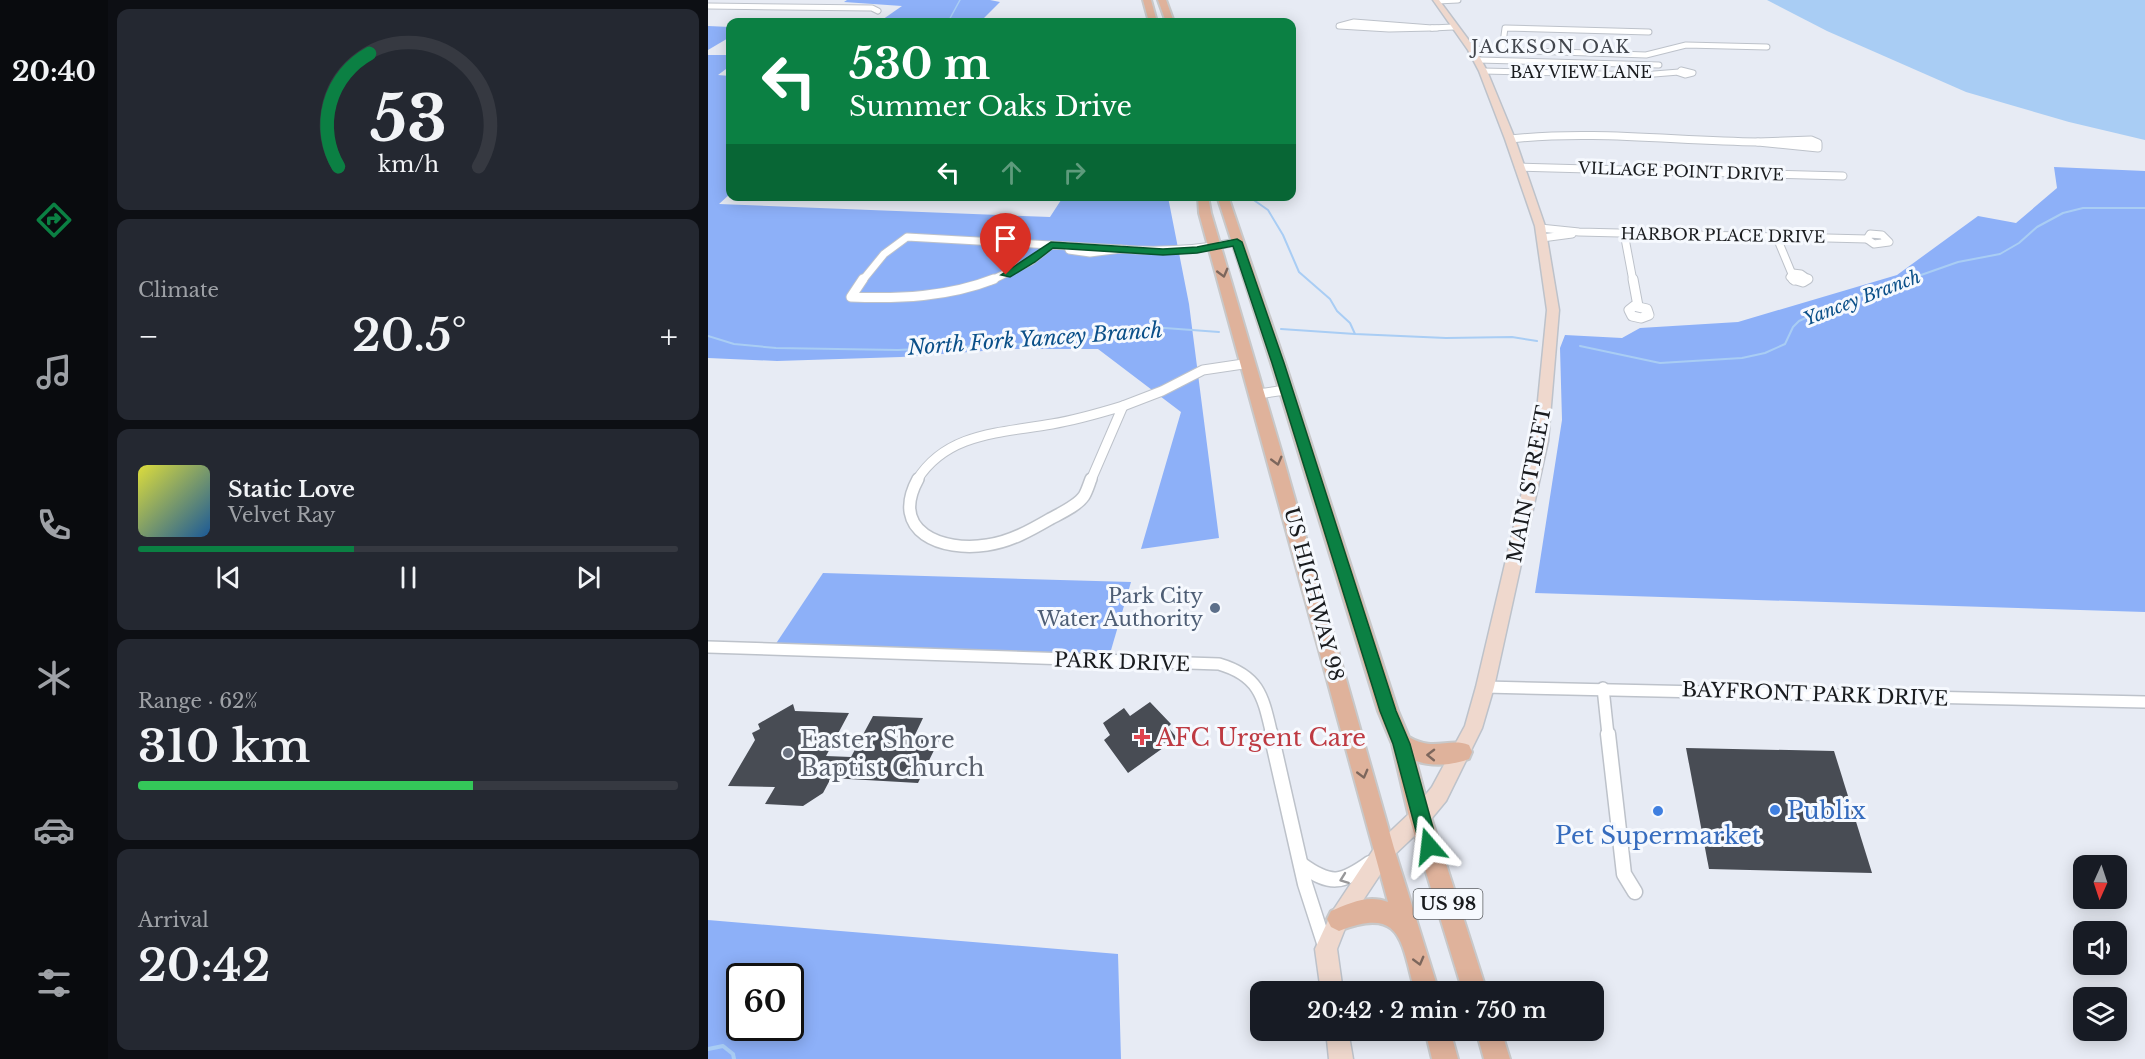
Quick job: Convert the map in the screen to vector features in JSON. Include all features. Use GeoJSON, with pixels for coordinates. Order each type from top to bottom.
{"type":"FeatureCollection","features":[{"type":"Feature","properties":{"kind":"main road"},"geometry":{"type":"LineString","coordinates":[[1147,0],[1152,18]]}},
{"type":"Feature","properties":{"kind":"main road"},"geometry":{"type":"LineString","coordinates":[[1162,0],[1169,18]]}},
{"type":"Feature","properties":{"kind":"main road","name":"MAIN STREET"},"geometry":{"type":"LineString","coordinates":[[1326,950],[1339,919],[1384,851],[1420,817],[1439,794],[1473,728],[1485,687],[1541,441],[1553,310],[1541,233],[1510,139],[1477,60],[1436,1]]}},
{"type":"Feature","properties":{"kind":"main road","name":"US HIGHWAY 98"},"geometry":{"type":"LineString","coordinates":[[1204,201],[1384,851],[1424,981]]}},
{"type":"Feature","properties":{"kind":"main road","name":"US HIGHWAY 98"},"geometry":{"type":"LineString","coordinates":[[1224,201],[1388,711],[1402,744],[1420,817],[1472,981]]}},
{"type":"Feature","properties":{"kind":"main road"},"geometry":{"type":"LineString","coordinates":[[1402,744],[1420,755],[1432,757],[1462,752]]}},
{"type":"Feature","properties":{"kind":"main road"},"geometry":{"type":"LineString","coordinates":[[1339,919],[1363,909],[1384,910],[1395,915],[1411,933]]}},
{"type":"Feature","properties":{"kind":"main road"},"geometry":{"type":"LineString","coordinates":[[1326,950],[1330,981]]}},
{"type":"Feature","properties":{"kind":"main road"},"geometry":{"type":"LineString","coordinates":[[1339,1041],[1341,1059]]}},
{"type":"Feature","properties":{"kind":"main road"},"geometry":{"type":"LineString","coordinates":[[1440,1041],[1445,1059]]}},
{"type":"Feature","properties":{"kind":"main road"},"geometry":{"type":"LineString","coordinates":[[1491,1041],[1497,1059]]}},
{"type":"Feature","properties":{"kind":"street"},"geometry":{"type":"LineString","coordinates":[[813,6],[822,0]]}},
{"type":"Feature","properties":{"kind":"street"},"geometry":{"type":"LineString","coordinates":[[1436,1],[1458,0]]}},
{"type":"Feature","properties":{"kind":"street"},"geometry":{"type":"LineString","coordinates":[[708,6],[813,6],[872,8],[878,11]]}},
{"type":"Feature","properties":{"kind":"street"},"geometry":{"type":"LineString","coordinates":[[1376,26],[1354,22],[1339,26],[1454,27]]}},
{"type":"Feature","properties":{"kind":"street"},"geometry":{"type":"LineString","coordinates":[[1502,50],[1506,28],[1649,32]]}},
{"type":"Feature","properties":{"kind":"street"},"geometry":{"type":"LineString","coordinates":[[1477,60],[1502,50],[1646,55],[1686,45],[1767,47]]}},
{"type":"Feature","properties":{"kind":"street"},"geometry":{"type":"LineString","coordinates":[[1477,60],[1659,65]]}},
{"type":"Feature","properties":{"kind":"street","name":"BAY VIEW LANE"},"geometry":{"type":"LineString","coordinates":[[1477,60],[1642,75],[1679,72]]}},
{"type":"Feature","properties":{"kind":"street"},"geometry":{"type":"LineString","coordinates":[[1510,139],[1531,136],[1598,134],[1695,141],[1807,140],[1818,143],[1820,146],[1809,148],[1758,142]]}},
{"type":"Feature","properties":{"kind":"street","name":"VILLAGE POINT DRIVE"},"geometry":{"type":"LineString","coordinates":[[1520,167],[1843,176]]}},
{"type":"Feature","properties":{"kind":"street","name":"HARBOR PLACE DRIVE"},"geometry":{"type":"LineString","coordinates":[[1541,233],[1867,239]]}},
{"type":"Feature","properties":{"kind":"street"},"geometry":{"type":"LineString","coordinates":[[1624,233],[1638,306]]}},
{"type":"Feature","properties":{"kind":"street"},"geometry":{"type":"LineString","coordinates":[[1051,245],[1018,269],[975,286],[909,295],[850,297],[860,282],[890,249],[908,237],[1051,245],[1121,249],[1163,252],[1197,250],[1237,242]]}},
{"type":"Feature","properties":{"kind":"street"},"geometry":{"type":"LineString","coordinates":[[1777,238],[1791,274]]}},
{"type":"Feature","properties":{"kind":"street"},"geometry":{"type":"LineString","coordinates":[[1123,406],[1084,496],[1077,504],[1011,540],[986,546],[951,545],[924,535],[908,517],[907,501],[922,474],[937,457],[962,442],[991,432],[1068,422],[1123,406],[1161,391],[1203,370],[1250,363]]}},
{"type":"Feature","properties":{"kind":"street"},"geometry":{"type":"LineString","coordinates":[[1259,394],[1285,390]]}},
{"type":"Feature","properties":{"kind":"street","name":"PARK DRIVE"},"geometry":{"type":"LineString","coordinates":[[708,647],[1219,664],[1243,671],[1258,688],[1264,701],[1302,864],[1326,950]]}},
{"type":"Feature","properties":{"kind":"street","name":"BAYFRONT PARK DRIVE"},"geometry":{"type":"LineString","coordinates":[[1485,687],[2145,702]]}},
{"type":"Feature","properties":{"kind":"street"},"geometry":{"type":"LineString","coordinates":[[1603,688],[1624,874],[1635,892]]}},
{"type":"Feature","properties":{"kind":"street"},"geometry":{"type":"LineString","coordinates":[[1302,864],[1318,878],[1334,882],[1348,880],[1384,851]]}},
{"type":"Feature","properties":{"kind":"shaded area"},"geometry":{"type":"Polygon","coordinates":[[[847,0],[990,0],[1000,2],[984,18],[885,18],[902,6],[844,2],[847,0]]]}},
{"type":"Feature","properties":{"kind":"shaded area"},"geometry":{"type":"Polygon","coordinates":[[[1767,0],[2145,0],[2145,140],[2069,122],[1966,92],[1827,31],[1767,0]]]}},
{"type":"Feature","properties":{"kind":"shaded area"},"geometry":{"type":"Polygon","coordinates":[[[708,26],[726,27],[726,39],[708,50],[708,26]]]}},
{"type":"Feature","properties":{"kind":"shaded area"},"geometry":{"type":"Polygon","coordinates":[[[708,55],[726,55],[726,69],[718,75],[726,76],[726,198],[719,204],[1050,217],[1060,201],[1169,201],[1189,304],[1219,538],[1141,549],[1181,412],[1098,349],[1010,349],[901,357],[777,361],[708,358],[708,55]]]}},
{"type":"Feature","properties":{"kind":"shaded area"},"geometry":{"type":"Polygon","coordinates":[[[2054,167],[2145,171],[2145,612],[1535,593],[1562,420],[1560,348],[1565,335],[1622,338],[1640,328],[1738,322],[1897,275],[1978,216],[2016,223],[2057,188],[2054,167]]]}},
{"type":"Feature","properties":{"kind":"shaded area"},"geometry":{"type":"Polygon","coordinates":[[[823,573],[1131,582],[1109,657],[775,645],[823,573]]]}},
{"type":"Feature","properties":{"kind":"shaded area"},"geometry":{"type":"Polygon","coordinates":[[[708,920],[1118,954],[1121,1059],[708,1059],[708,920]]]}},
{"type":"Feature","properties":{"kind":"building","name":"AFC Urgent Care"},"geometry":{"type":"Polygon","coordinates":[[[1150,702],[1171,724],[1168,727],[1177,738],[1128,773],[1104,740],[1110,735],[1103,723],[1124,708],[1130,716],[1150,702]]]}},
{"type":"Feature","properties":{"kind":"building","name":"Easter Shore Baptist Church"},"geometry":{"type":"Polygon","coordinates":[[[793,704],[795,711],[849,713],[826,756],[851,757],[873,716],[923,718],[914,737],[940,738],[918,783],[831,778],[823,793],[803,806],[765,804],[775,787],[728,786],[755,740],[752,733],[760,729],[758,724],[793,704]]]}},
{"type":"Feature","properties":{"kind":"building","name":"Publix"},"geometry":{"type":"Polygon","coordinates":[[[1686,748],[1834,751],[1872,873],[1709,869],[1686,748]]]}},
{"type":"Feature","properties":{"kind":"waterway","name":"Yancey Branch"},"geometry":{"type":"LineString","coordinates":[[950,18],[960,0]]}},
{"type":"Feature","properties":{"kind":"waterway","name":"Yancey Branch"},"geometry":{"type":"LineString","coordinates":[[1255,201],[1268,210],[1283,235],[1299,272],[1330,299],[1337,311],[1350,323],[1355,334]]}},
{"type":"Feature","properties":{"kind":"waterway","name":"Yancey Branch"},"geometry":{"type":"LineString","coordinates":[[1580,346],[1660,363],[1742,358],[1765,353],[1785,344],[1793,327],[1799,321],[1830,307],[1958,262],[2000,254],[2019,243],[2037,227],[2063,213],[2083,208],[2145,208]]}},
{"type":"Feature","properties":{"kind":"waterway","name":"North Fork Yancey Branch"},"geometry":{"type":"LineString","coordinates":[[708,336],[734,344],[776,348],[898,350],[1019,344],[1120,334],[1151,327],[1219,332]]}},
{"type":"Feature","properties":{"kind":"waterway","name":"North Fork Yancey Branch"},"geometry":{"type":"LineString","coordinates":[[1281,329],[1355,334]]}},
{"type":"Feature","properties":{"kind":"waterway","name":"Yancey Branch"},"geometry":{"type":"LineString","coordinates":[[1355,334],[1446,338],[1512,337],[1537,341]]}},
{"type":"Feature","properties":{"kind":"waterway"},"geometry":{"type":"LineString","coordinates":[[708,1049],[723,1046],[733,1054],[734,1059]]}},
{"type":"Feature","properties":{"kind":"place","name":"Park City Water Authority"},"geometry":{"type":"Point","coordinates":[1215,608]}},
{"type":"Feature","properties":{"kind":"place","name":"AFC Urgent Care"},"geometry":{"type":"Point","coordinates":[1142,737]}},
{"type":"Feature","properties":{"kind":"place","name":"Easter Shore Baptist Church"},"geometry":{"type":"Point","coordinates":[788,753]}},
{"type":"Feature","properties":{"kind":"place","name":"Publix"},"geometry":{"type":"Point","coordinates":[1775,810]}},
{"type":"Feature","properties":{"kind":"place","name":"Pet Supermarket"},"geometry":{"type":"Point","coordinates":[1658,811]}},
{"type":"Feature","properties":{"kind":"district","name":"JACKSON OAK"},"geometry":{"type":"Point","coordinates":[1551,47]}},
{"type":"Feature","properties":{"kind":"route"},"geometry":{"type":"LineString","coordinates":[[1006,275],[1044,252],[1051,245],[1163,252],[1197,250],[1237,242],[1269,335],[1388,711],[1402,744],[1429,846]]}}]}
